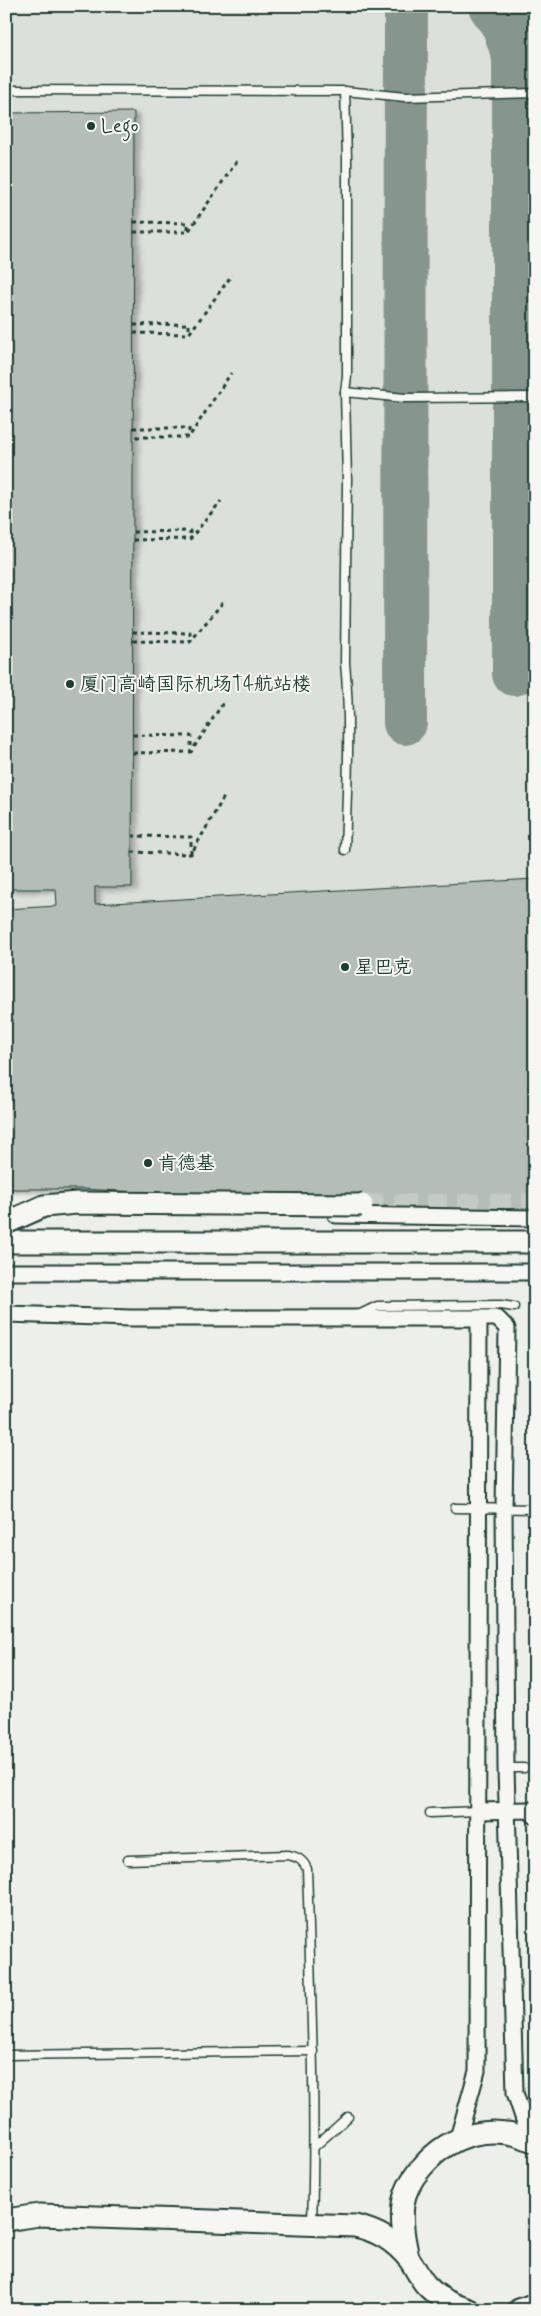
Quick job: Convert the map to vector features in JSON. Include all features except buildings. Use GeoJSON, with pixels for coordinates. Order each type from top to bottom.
{"type":"FeatureCollection","features":[{"type":"Feature","properties":{"kind":"street"},"geometry":{"type":"LineString","coordinates":[[6,1223],[44,1206],[77,1203],[362,1205]]}},
{"type":"Feature","properties":{"kind":"street"},"geometry":{"type":"LineString","coordinates":[[6,1211],[535,1218]]}},
{"type":"Feature","properties":{"kind":"street"},"geometry":{"type":"LineString","coordinates":[[6,1242],[535,1242]]}},
{"type":"Feature","properties":{"kind":"street"},"geometry":{"type":"LineString","coordinates":[[6,1242],[535,1248]]}},
{"type":"Feature","properties":{"kind":"street"},"geometry":{"type":"LineString","coordinates":[[6,1272],[535,1272]]}},
{"type":"Feature","properties":{"kind":"street"},"geometry":{"type":"LineString","coordinates":[[6,1314],[130,1318],[478,1318],[498,1319],[507,1328],[504,1508],[506,1768],[516,2093],[524,2120],[535,2135]]}},
{"type":"Feature","properties":{"kind":"street"},"geometry":{"type":"LineString","coordinates":[[458,2138],[477,2071],[478,1318]]}},
{"type":"Feature","properties":{"kind":"street"},"geometry":{"type":"LineString","coordinates":[[478,1811],[533,1810]]}},
{"type":"Feature","properties":{"kind":"street"},"geometry":{"type":"LineString","coordinates":[[409,2260],[402,2231],[403,2202],[414,2175],[433,2153],[458,2138],[479,2132],[501,2132],[523,2136],[535,2142]]}},
{"type":"Feature","properties":{"kind":"street"},"geometry":{"type":"LineString","coordinates":[[6,2209],[39,2215],[337,2224],[371,2229],[394,2243],[409,2260],[443,2310]]}},
{"type":"Feature","properties":{"kind":"street"},"geometry":{"type":"LineString","coordinates":[[6,2220],[39,2215]]}},
{"type":"Feature","properties":{"kind":"street"},"geometry":{"type":"LineString","coordinates":[[426,2286],[451,2304],[469,2310]]}},
{"type":"Feature","properties":{"kind":"street"},"geometry":{"type":"LineString","coordinates":[[519,2310],[535,2304]]}},
{"type":"Feature","properties":{"kind":"lane"},"geometry":{"type":"LineString","coordinates":[[6,90],[345,91],[405,97],[535,93]]}},
{"type":"Feature","properties":{"kind":"lane"},"geometry":{"type":"LineString","coordinates":[[345,91],[347,158],[345,663],[348,758],[345,850]]}},
{"type":"Feature","properties":{"kind":"lane"},"geometry":{"type":"LineString","coordinates":[[345,392],[405,398],[535,397]]}},
{"type":"Feature","properties":{"kind":"lane"},"geometry":{"type":"LineString","coordinates":[[354,1318],[377,1306],[501,1305],[514,1307]]}},
{"type":"Feature","properties":{"kind":"lane"},"geometry":{"type":"LineString","coordinates":[[456,1508],[535,1509]]}},
{"type":"Feature","properties":{"kind":"lane"},"geometry":{"type":"LineString","coordinates":[[506,1768],[524,1768]]}},
{"type":"Feature","properties":{"kind":"lane"},"geometry":{"type":"LineString","coordinates":[[430,1814],[478,1811]]}},
{"type":"Feature","properties":{"kind":"lane"},"geometry":{"type":"LineString","coordinates":[[128,1860],[288,1855],[301,1860],[307,1869],[313,2051],[314,2147],[312,2223]]}},
{"type":"Feature","properties":{"kind":"lane"},"geometry":{"type":"LineString","coordinates":[[6,2055],[313,2051]]}},
{"type":"Feature","properties":{"kind":"lane"},"geometry":{"type":"LineString","coordinates":[[314,2147],[348,2118]]}},
{"type":"Feature","properties":{"kind":"path"},"geometry":{"type":"LineString","coordinates":[[188,232],[239,158]]}},
{"type":"Feature","properties":{"kind":"path"},"geometry":{"type":"LineString","coordinates":[[134,222],[188,223],[188,232]]}},
{"type":"Feature","properties":{"kind":"path"},"geometry":{"type":"LineString","coordinates":[[134,232],[188,232]]}},
{"type":"Feature","properties":{"kind":"path"},"geometry":{"type":"LineString","coordinates":[[189,334],[232,275]]}},
{"type":"Feature","properties":{"kind":"path"},"geometry":{"type":"LineString","coordinates":[[134,325],[189,324],[189,334]]}},
{"type":"Feature","properties":{"kind":"path"},"geometry":{"type":"LineString","coordinates":[[134,333],[189,334]]}},
{"type":"Feature","properties":{"kind":"path"},"geometry":{"type":"LineString","coordinates":[[189,437],[231,373]]}},
{"type":"Feature","properties":{"kind":"path"},"geometry":{"type":"LineString","coordinates":[[133,428],[189,428],[189,437]]}},
{"type":"Feature","properties":{"kind":"path"},"geometry":{"type":"LineString","coordinates":[[136,437],[189,437]]}},
{"type":"Feature","properties":{"kind":"path"},"geometry":{"type":"LineString","coordinates":[[190,540],[221,501]]}},
{"type":"Feature","properties":{"kind":"path"},"geometry":{"type":"LineString","coordinates":[[133,532],[190,530],[190,540]]}},
{"type":"Feature","properties":{"kind":"path"},"geometry":{"type":"LineString","coordinates":[[133,540],[190,540]]}},
{"type":"Feature","properties":{"kind":"path"},"geometry":{"type":"LineString","coordinates":[[190,642],[224,601]]}},
{"type":"Feature","properties":{"kind":"path"},"geometry":{"type":"LineString","coordinates":[[133,632],[190,633],[190,642]]}},
{"type":"Feature","properties":{"kind":"path"},"geometry":{"type":"LineString","coordinates":[[133,641],[190,642]]}},
{"type":"Feature","properties":{"kind":"path"},"geometry":{"type":"LineString","coordinates":[[190,752],[225,700]]}},
{"type":"Feature","properties":{"kind":"path"},"geometry":{"type":"LineString","coordinates":[[133,735],[190,736],[190,752]]}},
{"type":"Feature","properties":{"kind":"path"},"geometry":{"type":"LineString","coordinates":[[133,753],[190,752]]}},
{"type":"Feature","properties":{"kind":"path"},"geometry":{"type":"LineString","coordinates":[[191,854],[224,798]]}},
{"type":"Feature","properties":{"kind":"path"},"geometry":{"type":"LineString","coordinates":[[132,836],[191,837],[191,854]]}},
{"type":"Feature","properties":{"kind":"path"},"geometry":{"type":"LineString","coordinates":[[132,852],[191,854]]}},
{"type":"Feature","properties":{"kind":"shaded area"},"geometry":{"type":"Polygon","coordinates":[[[6,6],[535,6],[535,1212],[452,1210],[83,1189],[6,1189],[6,6]]]}},
{"type":"Feature","properties":{"kind":"taxiway"},"geometry":{"type":"LineString","coordinates":[[405,723],[406,6]]}},
{"type":"Feature","properties":{"kind":"taxiway"},"geometry":{"type":"LineString","coordinates":[[490,6],[504,27],[514,57]]}},
{"type":"Feature","properties":{"kind":"taxiway"},"geometry":{"type":"LineString","coordinates":[[514,674],[514,57],[521,30],[535,9]]}},
{"type":"Feature","properties":{"kind":"tunnel"},"geometry":{"type":"LineString","coordinates":[[362,1205],[535,1204]]}},
{"type":"Feature","properties":{"kind":"place","name":"Lego"},"geometry":{"type":"Point","coordinates":[91,126]}},
{"type":"Feature","properties":{"kind":"place","name":"厦门高崎国际机场T4航站楼"},"geometry":{"type":"Point","coordinates":[70,684]}},
{"type":"Feature","properties":{"kind":"place","name":"星巴克"},"geometry":{"type":"Point","coordinates":[345,967]}},
{"type":"Feature","properties":{"kind":"place","name":"肯德基"},"geometry":{"type":"Point","coordinates":[148,1163]}}]}
